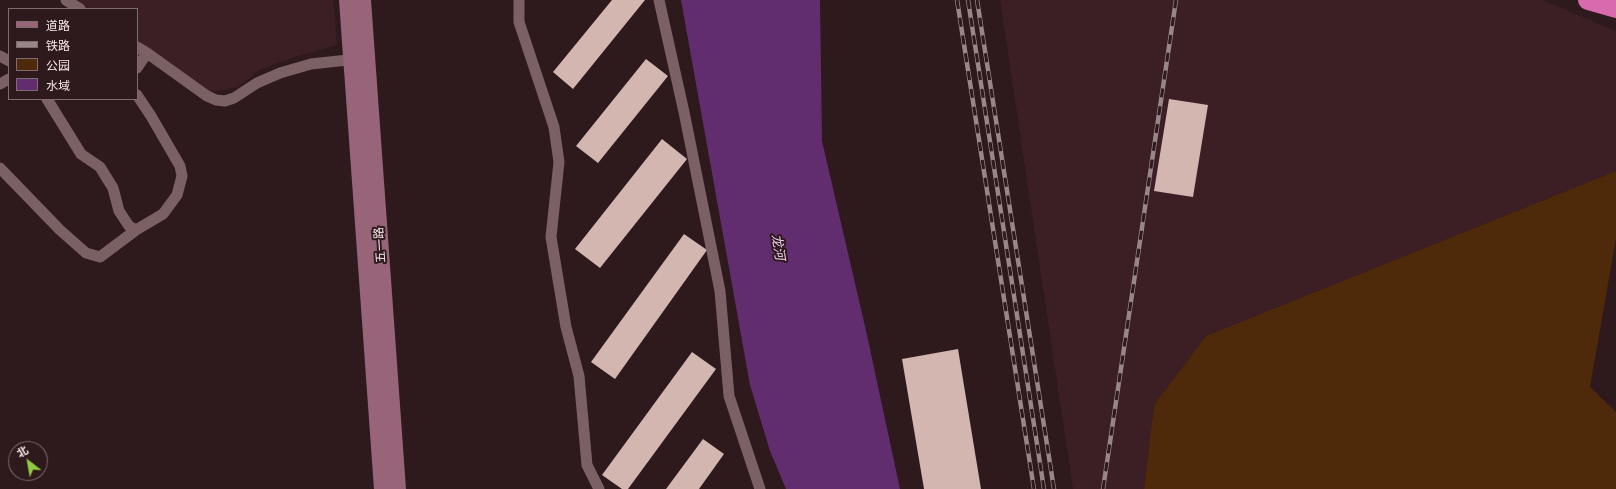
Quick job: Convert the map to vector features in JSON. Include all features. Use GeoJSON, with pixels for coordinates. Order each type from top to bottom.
{"type":"FeatureCollection","features":[{"type":"Feature","properties":{"kind":"highway"},"geometry":{"type":"LineString","coordinates":[[1588,0],[1616,8]]}},
{"type":"Feature","properties":{"kind":"main road","name":"五一路"},"geometry":{"type":"LineString","coordinates":[[347,0],[382,489]]}},
{"type":"Feature","properties":{"kind":"main road","name":"五一路"},"geometry":{"type":"LineString","coordinates":[[363,0],[398,489]]}},
{"type":"Feature","properties":{"kind":"street"},"geometry":{"type":"LineString","coordinates":[[66,0],[78,8]]}},
{"type":"Feature","properties":{"kind":"street"},"geometry":{"type":"LineString","coordinates":[[519,0],[519,22],[554,127],[559,162],[551,237],[566,327],[579,376],[587,465],[599,489]]}},
{"type":"Feature","properties":{"kind":"street"},"geometry":{"type":"LineString","coordinates":[[659,0],[684,112],[720,291],[729,396],[760,489]]}},
{"type":"Feature","properties":{"kind":"street"},"geometry":{"type":"LineString","coordinates":[[138,48],[207,96],[216,100],[225,101],[234,98],[257,83],[280,73],[311,64],[367,57]]}},
{"type":"Feature","properties":{"kind":"street"},"geometry":{"type":"LineString","coordinates":[[138,66],[147,53]]}},
{"type":"Feature","properties":{"kind":"street"},"geometry":{"type":"LineString","coordinates":[[0,168],[60,230],[86,253],[100,257],[136,230],[163,214],[177,195],[182,176],[180,166],[138,96]]}},
{"type":"Feature","properties":{"kind":"street"},"geometry":{"type":"LineString","coordinates":[[49,100],[82,154],[100,167],[113,188],[119,211],[129,226],[136,230]]}},
{"type":"Feature","properties":{"kind":"shaded area"},"geometry":{"type":"Polygon","coordinates":[[[72,0],[333,0],[337,45],[298,56],[261,69],[239,86],[211,93],[138,44],[138,8],[84,8],[72,0]]]}},
{"type":"Feature","properties":{"kind":"shaded area"},"geometry":{"type":"Polygon","coordinates":[[[1000,0],[1542,0],[1616,31],[1616,171],[1206,336],[1154,405],[1144,489],[1073,489],[1000,0]]]}},
{"type":"Feature","properties":{"kind":"green space"},"geometry":{"type":"Polygon","coordinates":[[[1616,171],[1616,238],[1590,387],[1616,412],[1616,489],[1144,489],[1154,405],[1206,336],[1616,171]]]}},
{"type":"Feature","properties":{"kind":"water","name":"龙河"},"geometry":{"type":"Polygon","coordinates":[[[681,0],[820,0],[822,141],[867,335],[900,489],[786,489],[770,451],[750,385],[681,0]]]}},
{"type":"Feature","properties":{"kind":"building"},"geometry":{"type":"Polygon","coordinates":[[[612,0],[645,0],[573,89],[553,72],[612,0]]]}},
{"type":"Feature","properties":{"kind":"building"},"geometry":{"type":"Polygon","coordinates":[[[646,59],[668,76],[598,163],[576,146],[646,59]]]}},
{"type":"Feature","properties":{"kind":"building"},"geometry":{"type":"Polygon","coordinates":[[[1169,99],[1208,105],[1193,197],[1154,191],[1169,99]]]}},
{"type":"Feature","properties":{"kind":"building"},"geometry":{"type":"Polygon","coordinates":[[[662,139],[687,159],[600,268],[575,249],[662,139]]]}},
{"type":"Feature","properties":{"kind":"building"},"geometry":{"type":"Polygon","coordinates":[[[684,234],[707,250],[615,379],[591,362],[684,234]]]}},
{"type":"Feature","properties":{"kind":"building"},"geometry":{"type":"Polygon","coordinates":[[[958,349],[981,489],[924,489],[902,359],[958,349]]]}},
{"type":"Feature","properties":{"kind":"building"},"geometry":{"type":"Polygon","coordinates":[[[692,352],[716,369],[628,489],[622,489],[602,475],[692,352]]]}},
{"type":"Feature","properties":{"kind":"building"},"geometry":{"type":"Polygon","coordinates":[[[703,439],[724,454],[699,489],[666,489],[703,439]]]}},
{"type":"Feature","properties":{"kind":"railway"},"geometry":{"type":"LineString","coordinates":[[957,0],[1034,489]]}},
{"type":"Feature","properties":{"kind":"railway"},"geometry":{"type":"LineString","coordinates":[[968,0],[1044,489]]}},
{"type":"Feature","properties":{"kind":"railway"},"geometry":{"type":"LineString","coordinates":[[977,0],[1054,489]]}},
{"type":"Feature","properties":{"kind":"railway"},"geometry":{"type":"LineString","coordinates":[[1103,489],[1176,0]]}}]}
